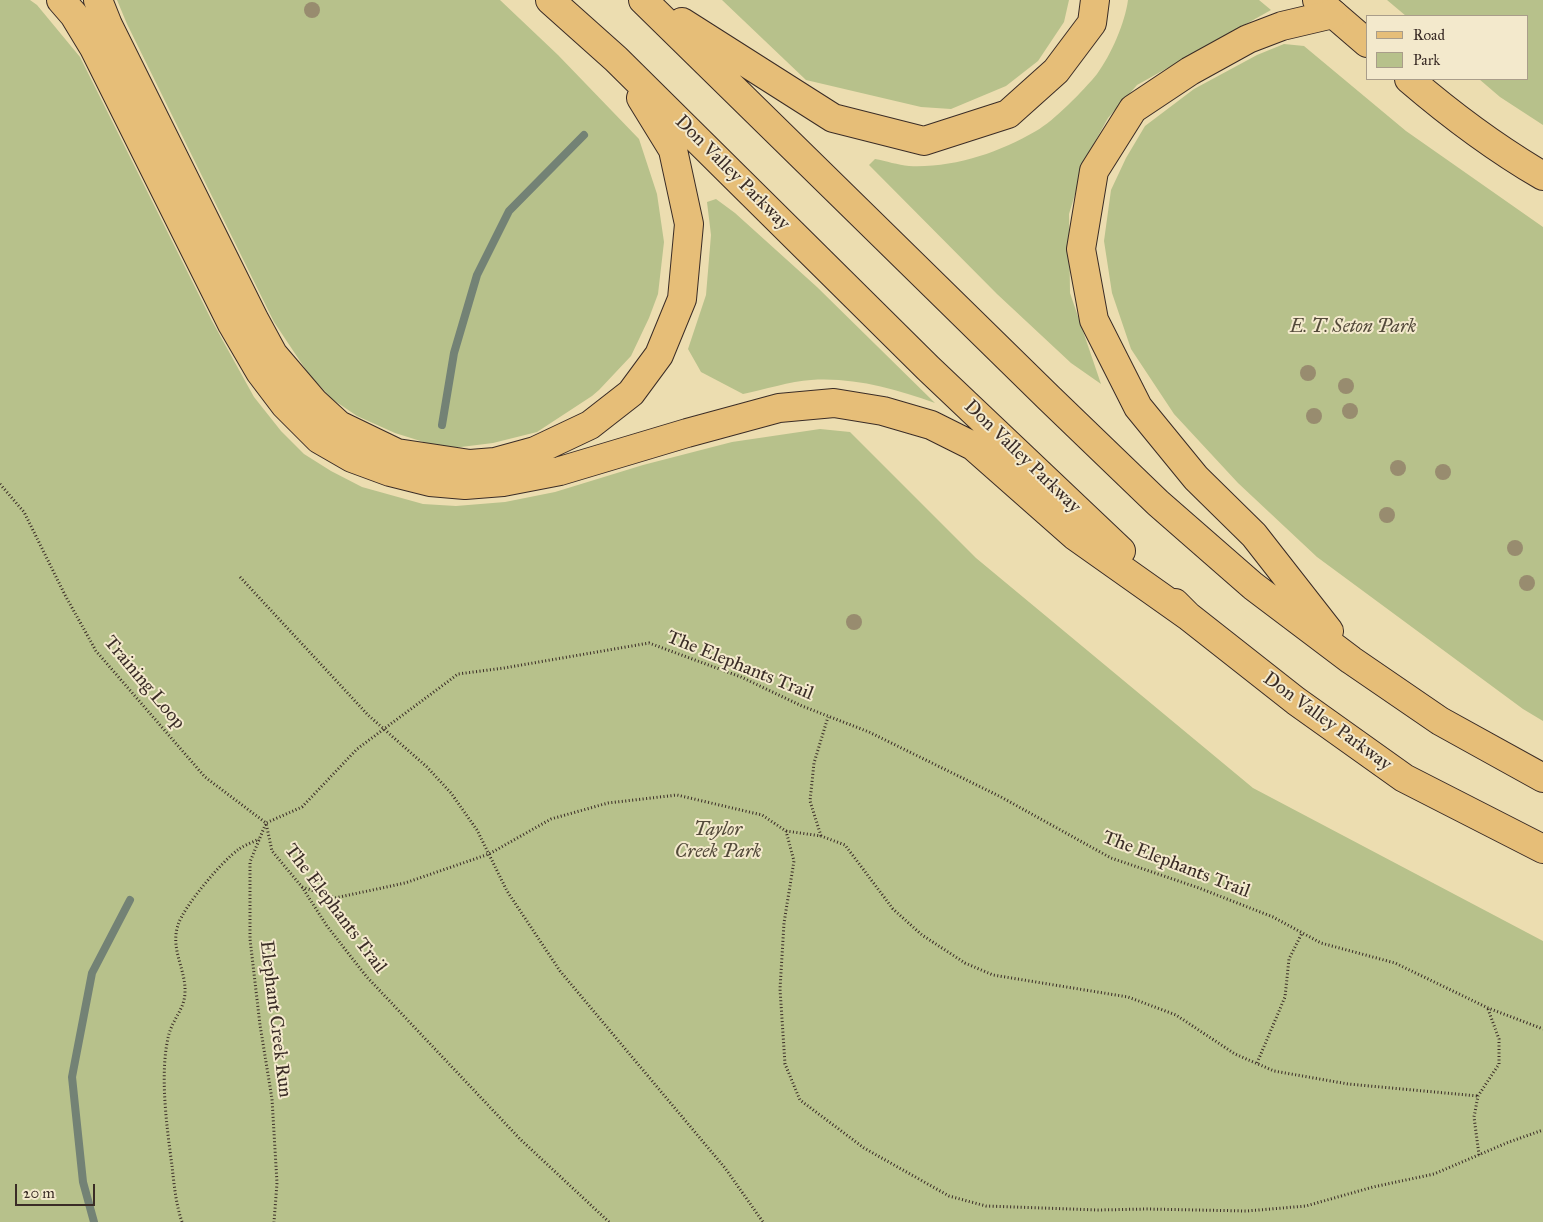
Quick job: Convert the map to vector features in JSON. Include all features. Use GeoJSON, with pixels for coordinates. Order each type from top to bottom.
{"type":"FeatureCollection","features":[{"type":"Feature","properties":{"kind":"main road"},"geometry":{"type":"LineString","coordinates":[[61,0],[74,15],[94,48],[232,324],[260,372],[285,405],[319,439],[352,458],[390,472],[430,482],[465,486],[560,471],[686,433],[779,408],[834,403],[884,411],[931,425],[973,446],[1075,536],[1188,616]]}},
{"type":"Feature","properties":{"kind":"main road"},"geometry":{"type":"LineString","coordinates":[[98,0],[108,25],[273,354],[314,402],[339,425],[397,452],[461,462],[495,462],[527,453],[590,425],[631,393],[659,355],[682,299],[688,224],[673,150],[616,58]]}},
{"type":"Feature","properties":{"kind":"main road","name":"Don Valley Parkway"},"geometry":{"type":"LineString","coordinates":[[550,0],[616,58],[928,368],[1188,616],[1296,701],[1404,778],[1543,849]]}},
{"type":"Feature","properties":{"kind":"main road"},"geometry":{"type":"LineString","coordinates":[[645,0],[833,118],[924,141],[1008,114],[1056,70],[1092,23],[1095,0]]}},
{"type":"Feature","properties":{"kind":"main road"},"geometry":{"type":"LineString","coordinates":[[645,0],[1049,398],[1158,503],[1253,586],[1351,660],[1440,721],[1543,778]]}},
{"type":"Feature","properties":{"kind":"main road"},"geometry":{"type":"LineString","coordinates":[[1351,660],[1254,535],[1196,478],[1138,407],[1094,320],[1081,249],[1094,171],[1134,109],[1190,71],[1248,39],[1325,7],[1366,42]]}},
{"type":"Feature","properties":{"kind":"main road"},"geometry":{"type":"LineString","coordinates":[[1410,80],[1454,118],[1520,163],[1543,176]]}},
{"type":"Feature","properties":{"kind":"path","name":"Training Loop"},"geometry":{"type":"LineString","coordinates":[[0,484],[24,512],[65,595],[96,651],[205,777],[266,823]]}},
{"type":"Feature","properties":{"kind":"path"},"geometry":{"type":"LineString","coordinates":[[240,577],[368,715],[427,767],[451,793],[477,830],[507,892],[560,971],[725,1168],[763,1222]]}},
{"type":"Feature","properties":{"kind":"path","name":"The Elephants Trail"},"geometry":{"type":"LineString","coordinates":[[609,1222],[520,1139],[366,976],[327,926],[302,887],[272,851],[266,823],[302,807],[357,749],[458,674],[649,643],[741,677],[802,706],[869,732],[1000,797],[1111,858],[1199,888],[1273,917],[1321,943],[1395,963],[1488,1008],[1543,1029]]}},
{"type":"Feature","properties":{"kind":"path"},"geometry":{"type":"LineString","coordinates":[[821,836],[810,801],[814,763],[828,717]]}},
{"type":"Feature","properties":{"kind":"path"},"geometry":{"type":"LineString","coordinates":[[302,887],[335,898],[405,883],[489,854],[551,819],[608,803],[678,795],[762,815],[786,831],[821,836],[845,845],[893,909],[922,935],[965,963],[994,975],[1128,998],[1176,1015],[1235,1054],[1274,1071],[1348,1084],[1478,1096]]}},
{"type":"Feature","properties":{"kind":"path","name":"Elephant Creek Run"},"geometry":{"type":"LineString","coordinates":[[266,823],[250,862],[250,939],[260,1025],[272,1099],[277,1183],[274,1222]]}},
{"type":"Feature","properties":{"kind":"path"},"geometry":{"type":"LineString","coordinates":[[786,831],[794,861],[784,923],[780,990],[785,1064],[800,1100],[864,1148],[949,1196],[986,1206],[1098,1210],[1247,1211],[1306,1206],[1434,1174],[1509,1142],[1543,1130]]}},
{"type":"Feature","properties":{"kind":"path"},"geometry":{"type":"LineString","coordinates":[[182,1222],[173,1178],[169,1144],[165,1070],[169,1034],[178,1012],[184,1004],[185,992],[176,940],[178,925],[200,890],[216,871],[239,850],[260,838]]}},
{"type":"Feature","properties":{"kind":"path"},"geometry":{"type":"LineString","coordinates":[[1257,1064],[1285,996],[1289,959],[1302,933]]}},
{"type":"Feature","properties":{"kind":"path"},"geometry":{"type":"LineString","coordinates":[[1479,1155],[1474,1118],[1478,1096],[1499,1064],[1499,1039],[1488,1008]]}},
{"type":"Feature","properties":{"kind":"green space","name":"Taylor Creek Park"},"geometry":{"type":"Polygon","coordinates":[[[0,0],[30,0],[37,5],[80,57],[212,321],[254,397],[281,431],[304,454],[331,471],[362,487],[423,504],[456,506],[505,502],[555,492],[643,465],[732,442],[820,429],[850,432],[976,558],[1253,788],[1543,941],[1543,1222],[0,1222],[0,0]]]}},
{"type":"Feature","properties":{"kind":"green space"},"geometry":{"type":"Polygon","coordinates":[[[117,0],[500,0],[558,55],[639,139],[657,194],[664,242],[658,294],[631,356],[592,396],[537,432],[493,443],[453,448],[430,444],[395,433],[357,416],[332,399],[308,373],[274,322],[127,24],[117,0]]]}},
{"type":"Feature","properties":{"kind":"green space"},"geometry":{"type":"Polygon","coordinates":[[[722,0],[1069,0],[1064,22],[1038,61],[1006,86],[951,109],[921,107],[806,80],[722,0]]]}},
{"type":"Feature","properties":{"kind":"green space"},"geometry":{"type":"Polygon","coordinates":[[[1128,0],[1259,0],[1271,10],[1137,85],[1108,118],[1086,158],[1069,214],[1070,293],[1101,384],[1071,363],[997,294],[869,165],[875,159],[909,166],[959,162],[1006,146],[1036,131],[1060,113],[1097,74],[1117,38],[1128,0]]]}},
{"type":"Feature","properties":{"kind":"green space"},"geometry":{"type":"Polygon","coordinates":[[[1387,0],[1543,0],[1543,125],[1500,97],[1480,80],[1528,80],[1528,15],[1405,15],[1387,0]]]}},
{"type":"Feature","properties":{"kind":"green space","name":"E. T. Seton Park"},"geometry":{"type":"Polygon","coordinates":[[[1284,44],[1304,46],[1406,131],[1543,227],[1543,721],[1523,709],[1317,557],[1238,483],[1174,414],[1131,349],[1112,293],[1104,241],[1111,190],[1126,158],[1145,126],[1194,89],[1257,55],[1284,44]]]}},
{"type":"Feature","properties":{"kind":"green space"},"geometry":{"type":"Polygon","coordinates":[[[716,199],[735,213],[817,287],[935,403],[874,385],[843,380],[795,382],[743,394],[701,372],[688,349],[706,295],[711,235],[707,202],[716,199]]]}},
{"type":"Feature","properties":{"kind":"waterway"},"geometry":{"type":"LineString","coordinates":[[442,425],[454,353],[477,275],[509,211],[584,135]]}},
{"type":"Feature","properties":{"kind":"waterway"},"geometry":{"type":"LineString","coordinates":[[94,1222],[83,1182],[72,1077],[92,973],[130,900]]}}]}
